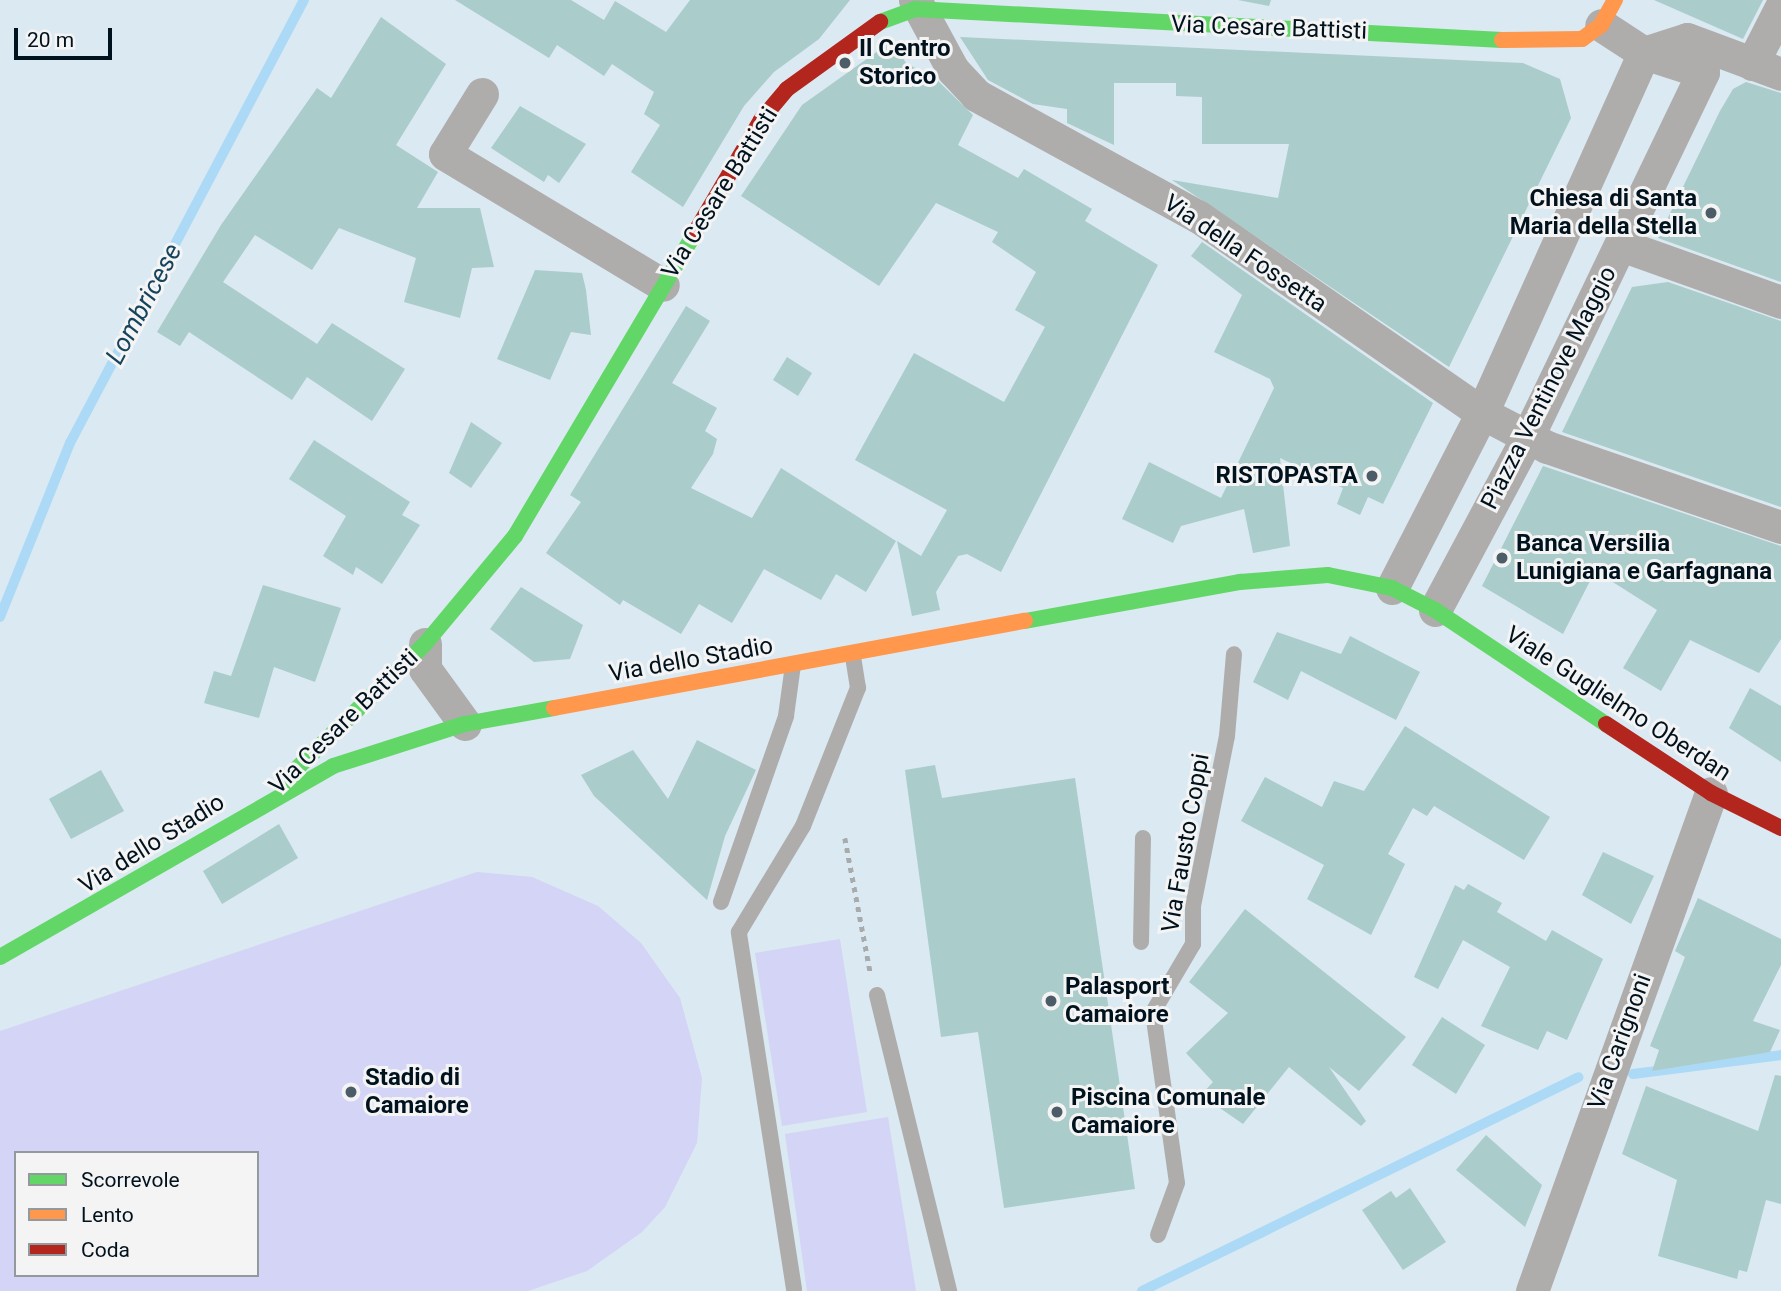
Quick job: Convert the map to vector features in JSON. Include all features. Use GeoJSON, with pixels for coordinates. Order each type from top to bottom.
{"type":"FeatureCollection","features":[{"type":"Feature","properties":{"kind":"street","name":"Via Cesare Battisti"},"geometry":{"type":"LineString","coordinates":[[263,801],[425,643],[515,536],[761,120],[787,89],[877,23],[915,4],[1557,43],[1582,39],[1608,13]]}},
{"type":"Feature","properties":{"kind":"street","name":"Via della Fossetta"},"geometry":{"type":"LineString","coordinates":[[915,4],[976,95],[1199,217],[1482,413],[1527,438],[1781,527]]}},
{"type":"Feature","properties":{"kind":"street"},"geometry":{"type":"LineString","coordinates":[[1608,13],[1644,52],[1687,39],[1766,69],[1781,7]]}},
{"type":"Feature","properties":{"kind":"street","name":"Piazza Ventinove Maggio"},"geometry":{"type":"LineString","coordinates":[[1392,588],[1482,413],[1644,52],[1703,72],[1640,191],[1621,245],[1527,438],[1435,610]]}},
{"type":"Feature","properties":{"kind":"street"},"geometry":{"type":"LineString","coordinates":[[482,94],[445,154],[663,285]]}},
{"type":"Feature","properties":{"kind":"street"},"geometry":{"type":"LineString","coordinates":[[1621,245],[1781,302]]}},
{"type":"Feature","properties":{"kind":"street","name":"Via dello Stadio"},"geometry":{"type":"LineString","coordinates":[[0,957],[93,909],[263,801],[334,766],[465,724],[1240,582],[1328,575],[1392,588],[1435,610]]}},
{"type":"Feature","properties":{"kind":"street","name":"Viale Guglielmo Oberdan"},"geometry":{"type":"LineString","coordinates":[[1435,610],[1711,793],[1781,828]]}},
{"type":"Feature","properties":{"kind":"street","name":"Via Cesare Battisti"},"geometry":{"type":"LineString","coordinates":[[425,643],[425,668],[465,724]]}},
{"type":"Feature","properties":{"kind":"street","name":"Via Carignoni"},"geometry":{"type":"LineString","coordinates":[[1532,1291],[1711,793]]}},
{"type":"Feature","properties":{"kind":"lane"},"geometry":{"type":"LineString","coordinates":[[794,1289],[739,932],[803,826],[858,688],[853,654]]}},
{"type":"Feature","properties":{"kind":"lane","name":"Via Fausto Coppi"},"geometry":{"type":"LineString","coordinates":[[1158,1235],[1177,1183],[1153,1012],[1193,944],[1193,906],[1227,736],[1234,654]]}},
{"type":"Feature","properties":{"kind":"lane"},"geometry":{"type":"LineString","coordinates":[[721,902],[786,716],[793,665]]}},
{"type":"Feature","properties":{"kind":"lane"},"geometry":{"type":"LineString","coordinates":[[1141,942],[1143,838]]}},
{"type":"Feature","properties":{"kind":"lane"},"geometry":{"type":"LineString","coordinates":[[877,995],[949,1291]]}},
{"type":"Feature","properties":{"kind":"path"},"geometry":{"type":"LineString","coordinates":[[845,838],[877,995]]}},
{"type":"Feature","properties":{"kind":"shaded area","name":"Stadio di Camaiore"},"geometry":{"type":"Polygon","coordinates":[[[477,872],[532,877],[598,906],[641,943],[680,998],[702,1078],[697,1143],[665,1207],[642,1232],[587,1271],[528,1291],[0,1291],[0,1031],[477,872]]]}},
{"type":"Feature","properties":{"kind":"shaded area"},"geometry":{"type":"Polygon","coordinates":[[[840,939],[867,1112],[782,1126],[755,953],[840,939]]]}},
{"type":"Feature","properties":{"kind":"shaded area"},"geometry":{"type":"Polygon","coordinates":[[[888,1117],[916,1291],[807,1291],[785,1134],[888,1117]]]}},
{"type":"Feature","properties":{"kind":"building"},"geometry":{"type":"Polygon","coordinates":[[[455,0],[571,0],[604,20],[615,1],[666,32],[690,0],[850,0],[819,39],[774,72],[744,106],[683,207],[631,172],[660,125],[644,114],[654,92],[612,64],[604,76],[557,45],[549,58],[455,0]]]}},
{"type":"Feature","properties":{"kind":"building"},"geometry":{"type":"Polygon","coordinates":[[[1238,0],[1271,0],[1269,6],[1238,0]]]}},
{"type":"Feature","properties":{"kind":"building"},"geometry":{"type":"Polygon","coordinates":[[[1654,0],[1763,0],[1743,39],[1654,0]]]}},
{"type":"Feature","properties":{"kind":"building"},"geometry":{"type":"Polygon","coordinates":[[[381,17],[446,64],[396,145],[438,172],[417,208],[480,208],[494,267],[472,268],[460,318],[404,302],[416,258],[339,228],[312,270],[255,235],[223,282],[317,344],[332,323],[405,369],[372,421],[307,377],[292,400],[189,332],[180,346],[157,332],[221,225],[317,88],[331,98],[381,17]]]}},
{"type":"Feature","properties":{"kind":"building"},"geometry":{"type":"Polygon","coordinates":[[[960,37],[1523,63],[1560,79],[1571,118],[1449,367],[1172,180],[1278,198],[1289,144],[1202,144],[1202,97],[1176,96],[1176,83],[1114,83],[1114,145],[1067,123],[1067,109],[1033,104],[988,80],[960,37]]]}},
{"type":"Feature","properties":{"kind":"building"},"geometry":{"type":"Polygon","coordinates":[[[892,41],[906,63],[936,79],[973,115],[958,145],[1018,178],[1024,169],[1092,209],[1085,221],[1158,265],[1001,572],[967,554],[958,556],[936,592],[940,610],[912,616],[897,541],[921,556],[947,510],[855,460],[914,353],[1004,402],[1045,327],[1015,310],[1036,272],[992,242],[998,232],[936,203],[879,286],[741,196],[802,105],[892,41]]]}},
{"type":"Feature","properties":{"kind":"building"},"geometry":{"type":"Polygon","coordinates":[[[1746,82],[1781,93],[1781,282],[1658,238],[1720,111],[1733,89],[1746,82]]]}},
{"type":"Feature","properties":{"kind":"building"},"geometry":{"type":"Polygon","coordinates":[[[520,106],[586,144],[559,183],[548,175],[544,182],[491,148],[520,106]]]}},
{"type":"Feature","properties":{"kind":"building"},"geometry":{"type":"Polygon","coordinates":[[[1202,242],[1433,403],[1383,504],[1368,497],[1360,515],[1337,504],[1343,488],[1280,458],[1290,546],[1253,553],[1244,509],[1181,526],[1173,543],[1122,519],[1149,462],[1221,498],[1274,388],[1270,379],[1214,352],[1242,295],[1191,256],[1202,242]]]}},
{"type":"Feature","properties":{"kind":"building"},"geometry":{"type":"Polygon","coordinates":[[[535,270],[582,273],[586,290],[591,335],[571,332],[550,380],[497,359],[535,270]]]}},
{"type":"Feature","properties":{"kind":"building"},"geometry":{"type":"Polygon","coordinates":[[[1668,282],[1781,321],[1781,507],[1562,432],[1632,287],[1668,282]]]}},
{"type":"Feature","properties":{"kind":"building"},"geometry":{"type":"Polygon","coordinates":[[[686,306],[710,321],[672,383],[717,408],[705,431],[717,439],[713,454],[691,488],[752,518],[781,468],[896,541],[866,592],[836,574],[821,600],[764,569],[732,623],[699,604],[681,634],[623,600],[620,605],[546,553],[581,502],[570,495],[686,306]]]}},
{"type":"Feature","properties":{"kind":"building"},"geometry":{"type":"Polygon","coordinates":[[[787,357],[812,373],[798,396],[773,380],[787,357]]]}},
{"type":"Feature","properties":{"kind":"building"},"geometry":{"type":"Polygon","coordinates":[[[471,422],[502,443],[471,488],[449,473],[471,422]]]}},
{"type":"Feature","properties":{"kind":"building"},"geometry":{"type":"Polygon","coordinates":[[[314,440],[410,502],[402,515],[420,525],[382,584],[356,567],[353,575],[323,556],[346,516],[289,479],[314,440]]]}},
{"type":"Feature","properties":{"kind":"building"},"geometry":{"type":"Polygon","coordinates":[[[1543,466],[1781,546],[1781,639],[1759,673],[1690,640],[1661,691],[1623,668],[1657,610],[1608,579],[1592,577],[1563,634],[1482,586],[1543,466]]]}},
{"type":"Feature","properties":{"kind":"building"},"geometry":{"type":"Polygon","coordinates":[[[263,585],[341,608],[315,682],[274,667],[259,718],[204,703],[214,671],[231,676],[263,585]]]}},
{"type":"Feature","properties":{"kind":"building"},"geometry":{"type":"Polygon","coordinates":[[[521,587],[583,625],[570,659],[534,662],[490,629],[521,587]]]}},
{"type":"Feature","properties":{"kind":"building"},"geometry":{"type":"Polygon","coordinates":[[[1277,632],[1341,654],[1350,636],[1420,672],[1396,720],[1301,671],[1288,700],[1253,682],[1277,632]]]}},
{"type":"Feature","properties":{"kind":"building"},"geometry":{"type":"Polygon","coordinates":[[[1750,688],[1781,706],[1781,762],[1729,728],[1750,688]]]}},
{"type":"Feature","properties":{"kind":"building"},"geometry":{"type":"Polygon","coordinates":[[[1405,726],[1550,817],[1524,860],[1434,806],[1427,816],[1413,808],[1388,854],[1405,864],[1371,935],[1307,899],[1324,865],[1241,821],[1265,777],[1322,807],[1334,781],[1364,791],[1405,726]]]}},
{"type":"Feature","properties":{"kind":"building"},"geometry":{"type":"Polygon","coordinates":[[[697,740],[756,770],[725,836],[707,900],[594,796],[581,775],[633,750],[668,799],[697,740]]]}},
{"type":"Feature","properties":{"kind":"building","name":"Palasport Camaiore"},"geometry":{"type":"Polygon","coordinates":[[[935,765],[942,798],[1075,778],[1135,1189],[1004,1208],[978,1032],[941,1037],[905,770],[935,765]]]}},
{"type":"Feature","properties":{"kind":"building"},"geometry":{"type":"Polygon","coordinates":[[[101,770],[124,811],[71,839],[49,799],[101,770]]]}},
{"type":"Feature","properties":{"kind":"building"},"geometry":{"type":"Polygon","coordinates":[[[279,824],[298,858],[222,904],[203,871],[279,824]]]}},
{"type":"Feature","properties":{"kind":"building"},"geometry":{"type":"Polygon","coordinates":[[[1603,852],[1654,876],[1631,924],[1582,895],[1603,852]]]}},
{"type":"Feature","properties":{"kind":"building"},"geometry":{"type":"Polygon","coordinates":[[[1468,884],[1502,903],[1497,912],[1546,941],[1552,930],[1603,959],[1567,1040],[1547,1031],[1538,1050],[1481,1026],[1510,967],[1463,940],[1438,989],[1414,977],[1455,885],[1464,890],[1468,884]]]}},
{"type":"Feature","properties":{"kind":"building"},"geometry":{"type":"Polygon","coordinates":[[[1698,898],[1781,939],[1781,965],[1753,1021],[1780,1030],[1770,1052],[1652,1071],[1659,1050],[1650,1046],[1685,957],[1675,951],[1698,898]]]}},
{"type":"Feature","properties":{"kind":"building"},"geometry":{"type":"Polygon","coordinates":[[[1245,909],[1406,1037],[1359,1091],[1329,1067],[1366,1121],[1361,1126],[1289,1067],[1243,1124],[1201,1095],[1213,1082],[1186,1053],[1228,1013],[1189,982],[1245,909]]]}},
{"type":"Feature","properties":{"kind":"building"},"geometry":{"type":"Polygon","coordinates":[[[1442,1017],[1485,1045],[1456,1094],[1412,1065],[1442,1017]]]}},
{"type":"Feature","properties":{"kind":"building"},"geometry":{"type":"Polygon","coordinates":[[[1775,1075],[1781,1076],[1781,1204],[1766,1200],[1747,1272],[1739,1270],[1737,1279],[1658,1256],[1677,1180],[1622,1154],[1646,1086],[1758,1131],[1775,1075]]]}},
{"type":"Feature","properties":{"kind":"building"},"geometry":{"type":"Polygon","coordinates":[[[1486,1135],[1542,1185],[1525,1227],[1456,1170],[1486,1135]]]}},
{"type":"Feature","properties":{"kind":"building"},"geometry":{"type":"Polygon","coordinates":[[[1410,1188],[1446,1242],[1403,1270],[1362,1210],[1391,1191],[1396,1198],[1410,1188]]]}},
{"type":"Feature","properties":{"kind":"waterway","name":"Lombricese"},"geometry":{"type":"LineString","coordinates":[[0,617],[70,443],[304,0]]}},
{"type":"Feature","properties":{"kind":"waterway"},"geometry":{"type":"LineString","coordinates":[[1633,1074],[1781,1055]]}},
{"type":"Feature","properties":{"kind":"waterway"},"geometry":{"type":"LineString","coordinates":[[1142,1291],[1578,1077]]}},
{"type":"Feature","properties":{"kind":"traffic: fast"},"geometry":{"type":"LineString","coordinates":[[880,22],[915,9],[1502,40]]}},
{"type":"Feature","properties":{"kind":"traffic: fast"},"geometry":{"type":"LineString","coordinates":[[287,778],[425,644],[515,536],[693,236]]}},
{"type":"Feature","properties":{"kind":"traffic: fast"},"geometry":{"type":"LineString","coordinates":[[1025,621],[1240,582],[1328,575],[1392,588],[1435,610],[1606,724]]}},
{"type":"Feature","properties":{"kind":"traffic: fast"},"geometry":{"type":"LineString","coordinates":[[0,957],[333,766],[465,724],[554,708]]}},
{"type":"Feature","properties":{"kind":"traffic: slow"},"geometry":{"type":"LineString","coordinates":[[1502,40],[1582,39],[1601,25],[1615,0]]}},
{"type":"Feature","properties":{"kind":"traffic: slow"},"geometry":{"type":"LineString","coordinates":[[554,708],[1025,621]]}},
{"type":"Feature","properties":{"kind":"traffic: jam"},"geometry":{"type":"LineString","coordinates":[[693,236],[761,120],[787,89],[880,22]]}},
{"type":"Feature","properties":{"kind":"traffic: jam"},"geometry":{"type":"LineString","coordinates":[[1606,724],[1711,793],[1781,828]]}},
{"type":"Feature","properties":{"kind":"place","name":"Il Centro Storico"},"geometry":{"type":"Point","coordinates":[845,63]}},
{"type":"Feature","properties":{"kind":"place","name":"Chiesa di Santa Maria della Stella"},"geometry":{"type":"Point","coordinates":[1711,213]}},
{"type":"Feature","properties":{"kind":"place","name":"RISTOPASTA"},"geometry":{"type":"Point","coordinates":[1372,476]}},
{"type":"Feature","properties":{"kind":"place","name":"Banca Versilia Lunigiana e Garfagnana"},"geometry":{"type":"Point","coordinates":[1502,558]}},
{"type":"Feature","properties":{"kind":"place","name":"Palasport Camaiore"},"geometry":{"type":"Point","coordinates":[1051,1001]}},
{"type":"Feature","properties":{"kind":"place","name":"Stadio di Camaiore"},"geometry":{"type":"Point","coordinates":[351,1092]}},
{"type":"Feature","properties":{"kind":"place","name":"Piscina Comunale Camaiore"},"geometry":{"type":"Point","coordinates":[1057,1112]}}]}
